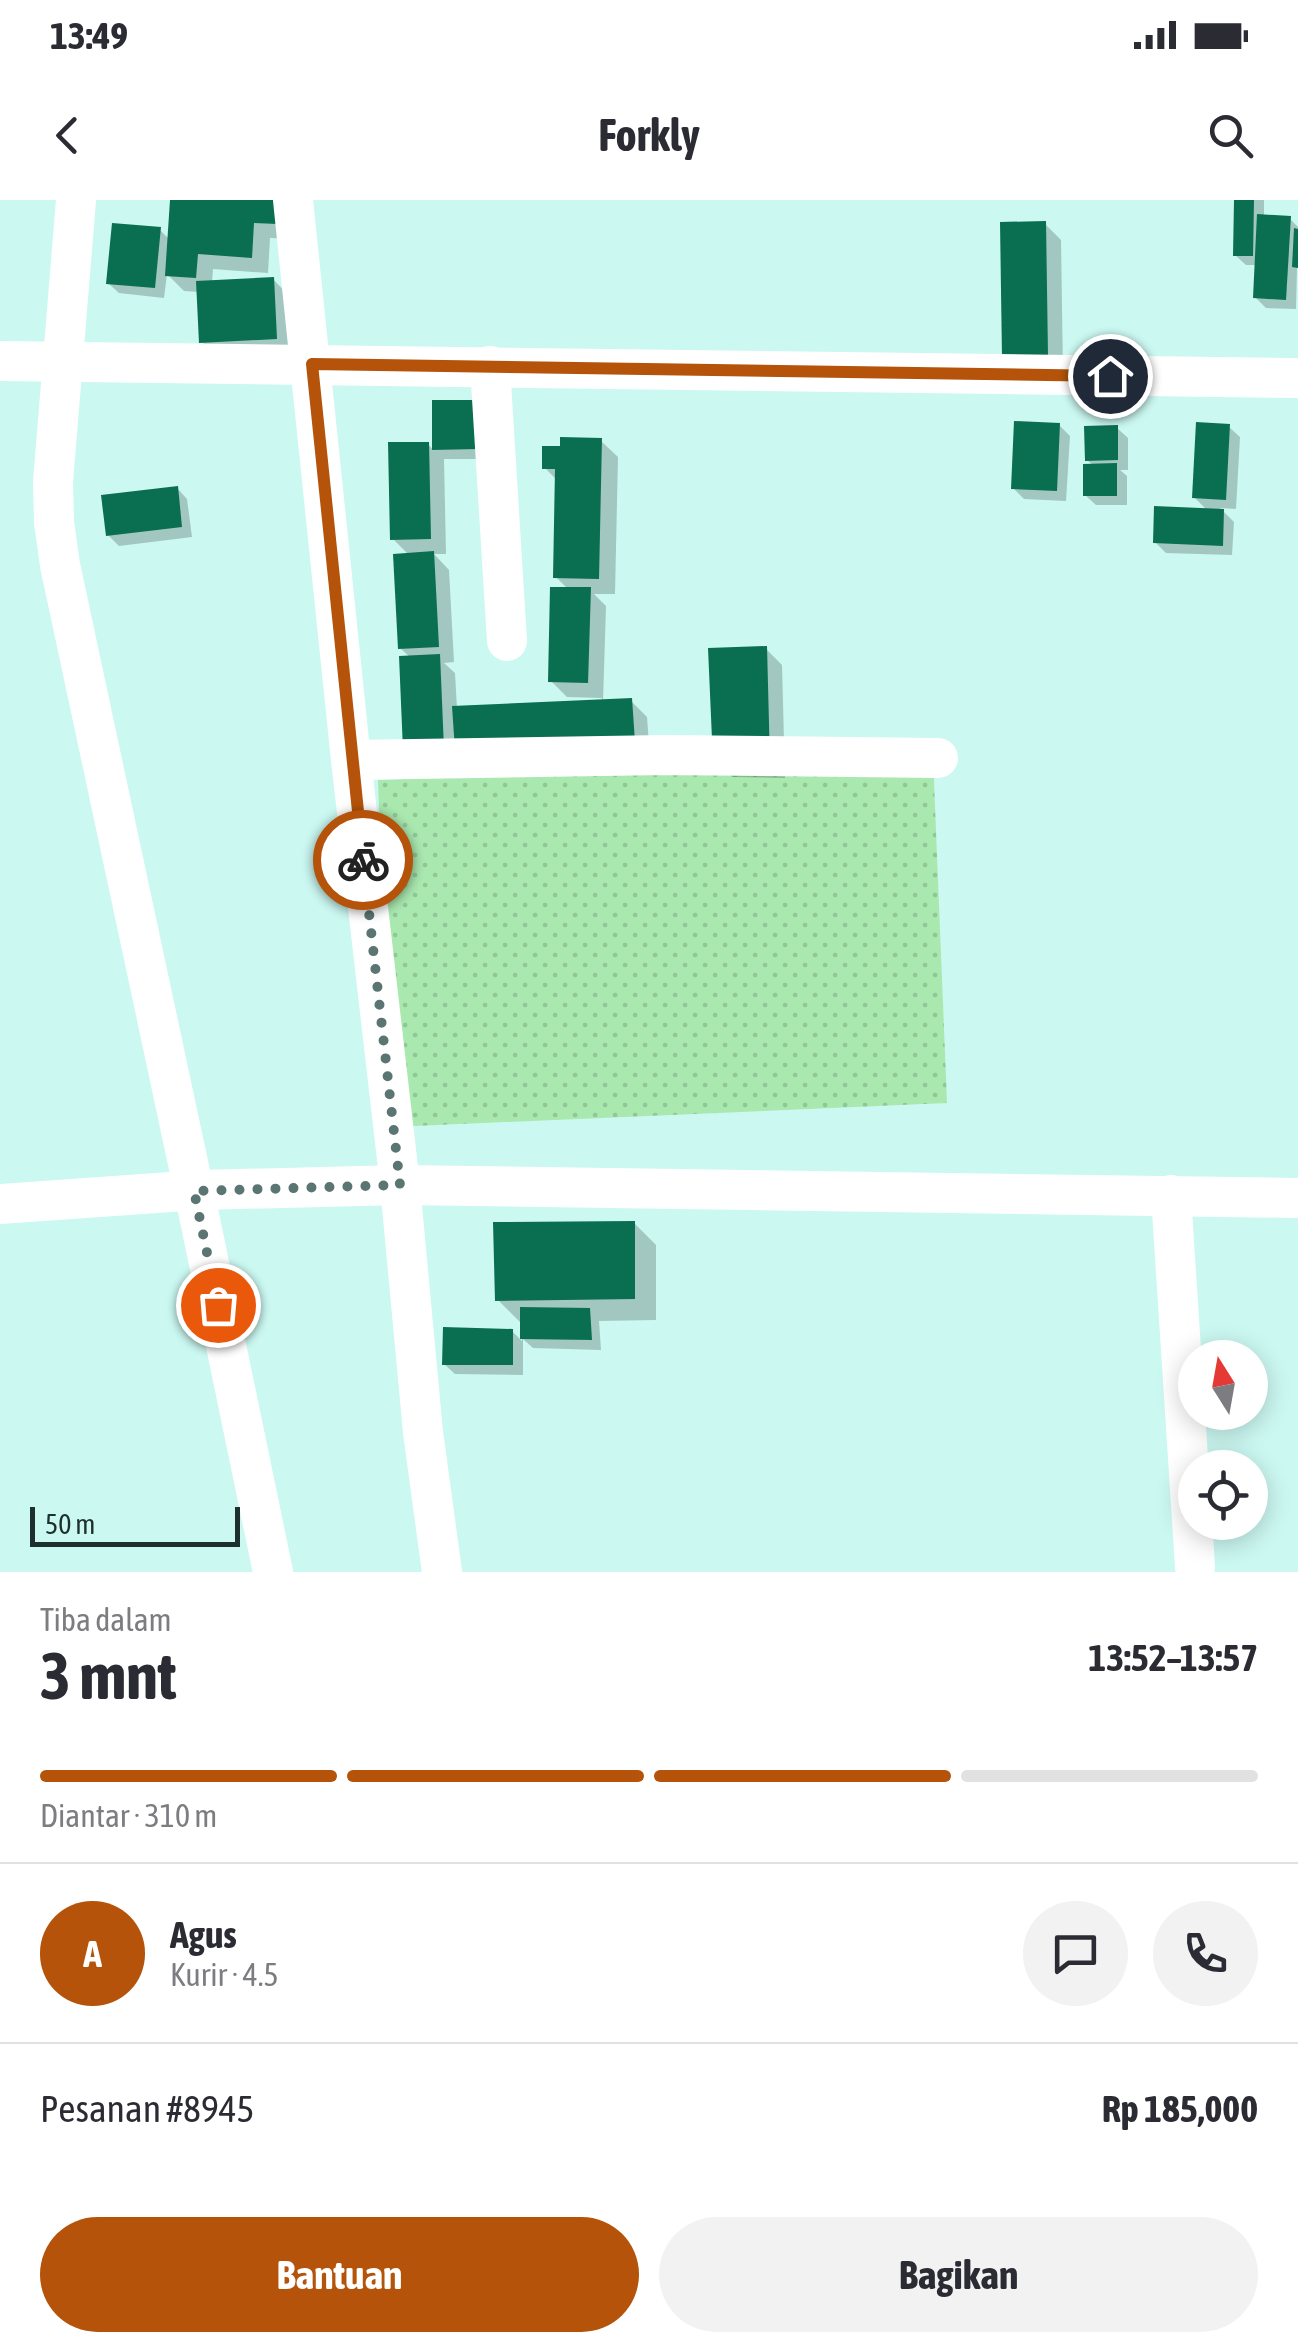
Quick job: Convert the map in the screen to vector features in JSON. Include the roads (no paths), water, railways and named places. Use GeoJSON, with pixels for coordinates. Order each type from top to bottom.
{"type":"FeatureCollection","features":[{"type":"Feature","properties":{"kind":"street"},"geometry":{"type":"LineString","coordinates":[[76,200],[75,362],[53,482],[60,565],[204,1190],[273,1572]]}},
{"type":"Feature","properties":{"kind":"street"},"geometry":{"type":"LineString","coordinates":[[293,200],[400,1185],[422,1432],[442,1572]]}},
{"type":"Feature","properties":{"kind":"street"},"geometry":{"type":"LineString","coordinates":[[0,361],[1298,378]]}},
{"type":"Feature","properties":{"kind":"street"},"geometry":{"type":"LineString","coordinates":[[490,366],[507,641]]}},
{"type":"Feature","properties":{"kind":"street"},"geometry":{"type":"LineString","coordinates":[[351,760],[666,755],[938,758]]}},
{"type":"Feature","properties":{"kind":"street"},"geometry":{"type":"LineString","coordinates":[[0,1204],[204,1190],[400,1185],[1298,1198]]}},
{"type":"Feature","properties":{"kind":"street"},"geometry":{"type":"LineString","coordinates":[[1172,1195],[1195,1567]]}}]}
